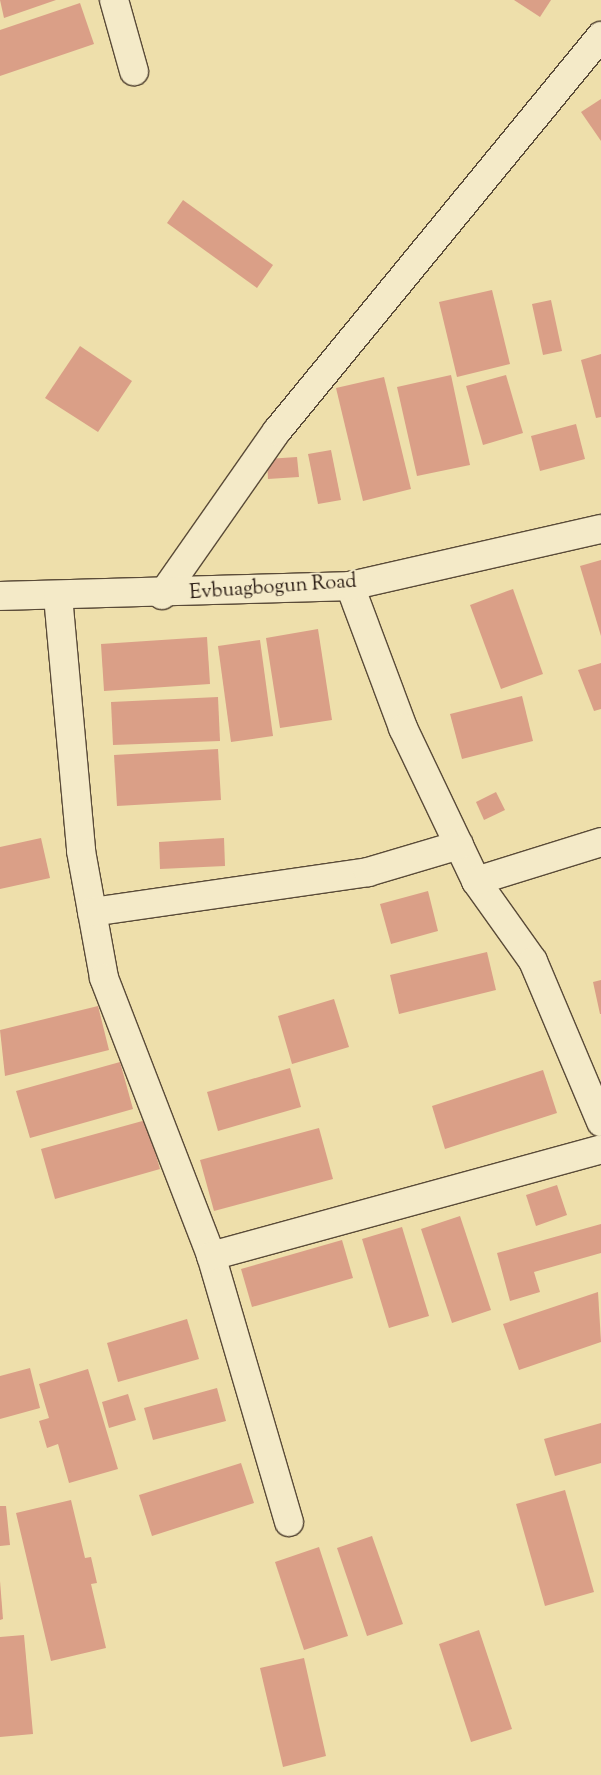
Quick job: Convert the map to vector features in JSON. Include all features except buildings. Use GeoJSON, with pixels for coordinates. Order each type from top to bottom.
{"type":"FeatureCollection","features":[{"type":"Feature","properties":{"kind":"street"},"geometry":{"type":"LineString","coordinates":[[114,0],[134,71]]}},
{"type":"Feature","properties":{"kind":"street"},"geometry":{"type":"LineString","coordinates":[[162,595],[277,431],[601,36]]}},
{"type":"Feature","properties":{"kind":"street","name":"Evbuagbogun Road"},"geometry":{"type":"LineString","coordinates":[[0,596],[162,595],[350,586],[601,529]]}},
{"type":"Feature","properties":{"kind":"street"},"geometry":{"type":"LineString","coordinates":[[350,586],[403,728],[476,881],[533,961],[601,1122]]}},
{"type":"Feature","properties":{"kind":"street"},"geometry":{"type":"LineString","coordinates":[[58,596],[81,851],[104,978],[211,1256],[289,1522]]}},
{"type":"Feature","properties":{"kind":"street"},"geometry":{"type":"LineString","coordinates":[[476,881],[601,842]]}},
{"type":"Feature","properties":{"kind":"street"},"geometry":{"type":"LineString","coordinates":[[92,912],[368,872],[458,844]]}},
{"type":"Feature","properties":{"kind":"street"},"geometry":{"type":"LineString","coordinates":[[211,1256],[601,1149]]}}]}
